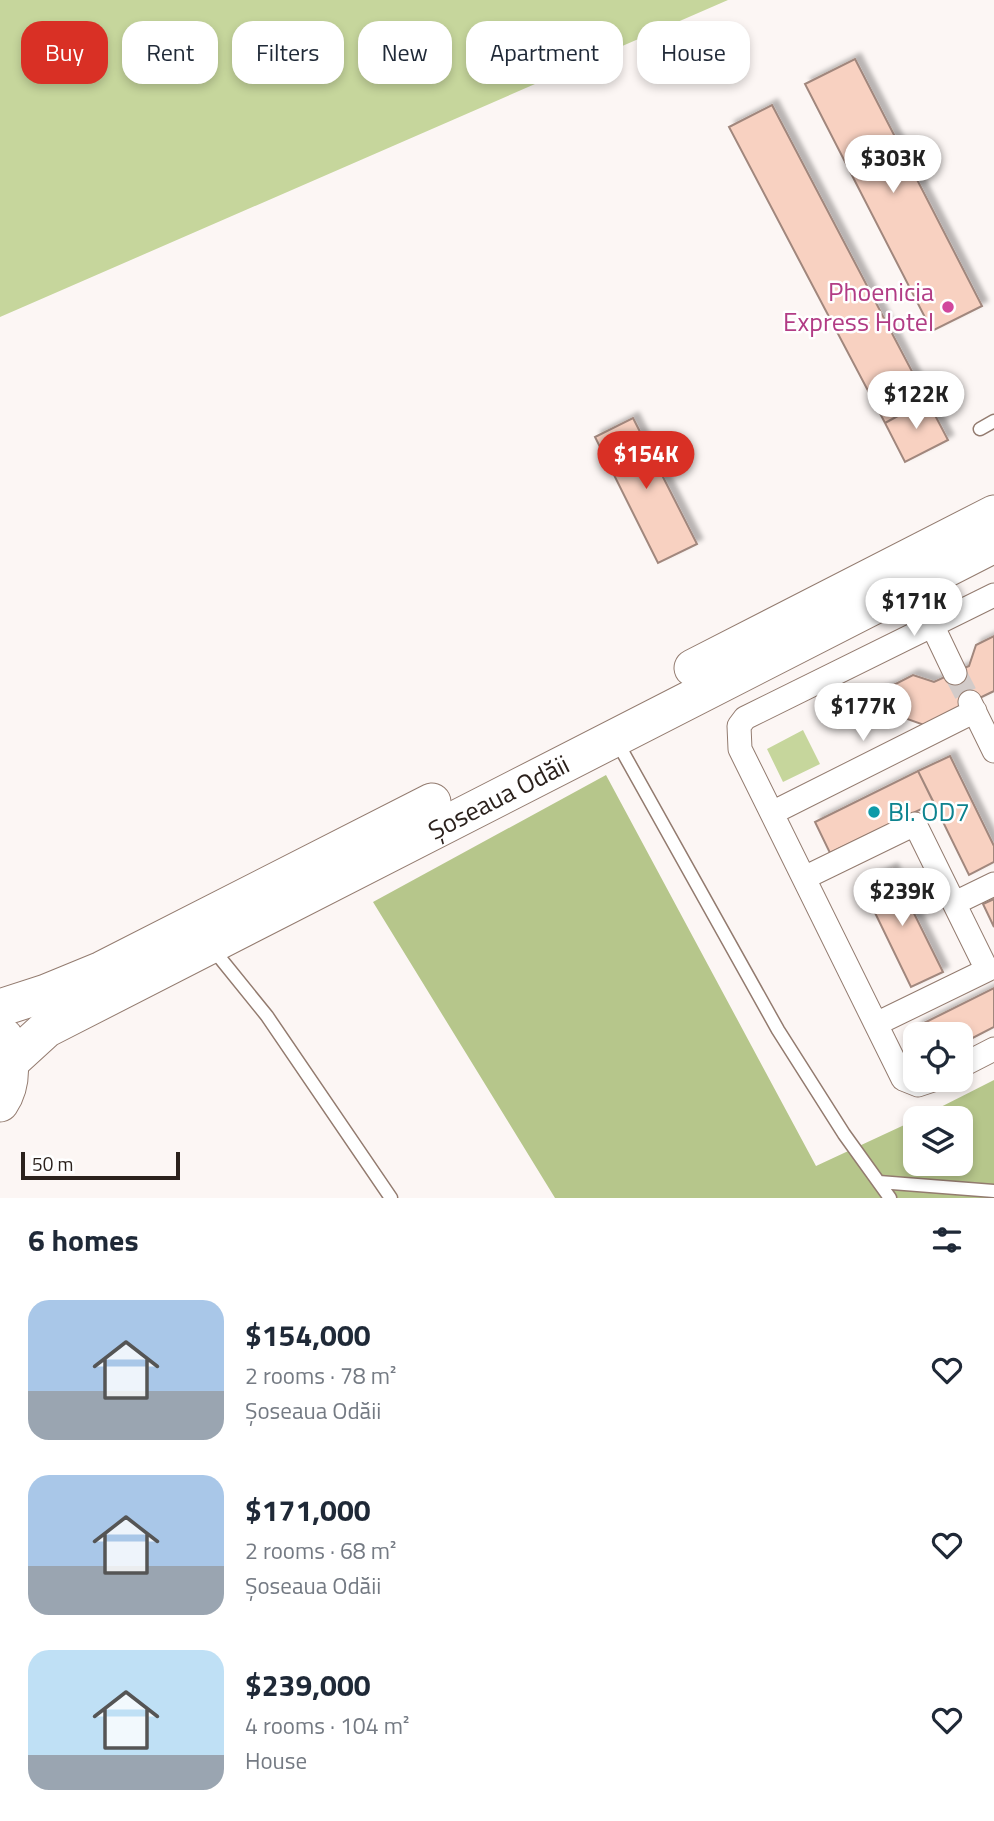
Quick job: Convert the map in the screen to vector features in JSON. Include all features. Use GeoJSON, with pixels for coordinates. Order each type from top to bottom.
{"type":"FeatureCollection","features":[{"type":"Feature","properties":{"kind":"main road","name":"Șoseaua Odăii"},"geometry":{"type":"LineString","coordinates":[[0,1008],[102,971],[994,514]]}},
{"type":"Feature","properties":{"kind":"main road","name":"Șoseaua Odăii"},"geometry":{"type":"LineString","coordinates":[[0,1103],[9,1080],[5,1046],[46,1029],[994,544]]}},
{"type":"Feature","properties":{"kind":"street"},"geometry":{"type":"LineString","coordinates":[[914,585],[955,673]]}},
{"type":"Feature","properties":{"kind":"street"},"geometry":{"type":"LineString","coordinates":[[903,1079],[740,749],[739,726],[745,718],[994,595]]}},
{"type":"Feature","properties":{"kind":"street"},"geometry":{"type":"LineString","coordinates":[[772,813],[972,707],[994,751]]}},
{"type":"Feature","properties":{"kind":"street"},"geometry":{"type":"LineString","coordinates":[[804,878],[915,824],[955,903],[987,970],[876,1024]]}},
{"type":"Feature","properties":{"kind":"street"},"geometry":{"type":"LineString","coordinates":[[955,903],[994,884]]}},
{"type":"Feature","properties":{"kind":"street"},"geometry":{"type":"LineString","coordinates":[[973,1060],[994,1049]]}},
{"type":"Feature","properties":{"kind":"lane"},"geometry":{"type":"LineString","coordinates":[[980,429],[994,421]]}},
{"type":"Feature","properties":{"kind":"lane"},"geometry":{"type":"LineString","coordinates":[[614,737],[778,1030],[844,1135],[890,1198]]}},
{"type":"Feature","properties":{"kind":"lane"},"geometry":{"type":"LineString","coordinates":[[209,945],[267,1016],[391,1198]]}},
{"type":"Feature","properties":{"kind":"lane"},"geometry":{"type":"LineString","coordinates":[[879,1182],[994,1191]]}},
{"type":"Feature","properties":{"kind":"green space"},"geometry":{"type":"Polygon","coordinates":[[[0,0],[728,0],[680,21],[637,21],[637,40],[623,46],[623,21],[466,21],[466,84],[535,84],[0,317],[0,0]]]}},
{"type":"Feature","properties":{"kind":"green space"},"geometry":{"type":"Polygon","coordinates":[[[803,730],[820,764],[783,782],[767,749],[803,730]]]}},
{"type":"Feature","properties":{"kind":"green space"},"geometry":{"type":"Polygon","coordinates":[[[606,775],[816,1166],[903,1126],[903,1176],[973,1176],[973,1106],[943,1106],[994,1080],[994,1198],[555,1198],[373,902],[606,775]]]}},
{"type":"Feature","properties":{"kind":"building"},"geometry":{"type":"Polygon","coordinates":[[[855,59],[982,306],[932,331],[805,84],[855,59]]]}},
{"type":"Feature","properties":{"kind":"building"},"geometry":{"type":"Polygon","coordinates":[[[772,105],[927,400],[885,423],[729,127],[772,105]]]}},
{"type":"Feature","properties":{"kind":"building"},"geometry":{"type":"Polygon","coordinates":[[[927,400],[948,440],[905,462],[885,423],[927,400]]]}},
{"type":"Feature","properties":{"kind":"building"},"geometry":{"type":"Polygon","coordinates":[[[633,418],[697,544],[658,563],[595,437],[633,418]]]}},
{"type":"Feature","properties":{"kind":"building"},"geometry":{"type":"Polygon","coordinates":[[[994,636],[994,691],[924,725],[902,717],[888,724],[874,695],[913,675],[934,682],[969,666],[976,645],[994,636]]]}},
{"type":"Feature","properties":{"kind":"building"},"geometry":{"type":"Polygon","coordinates":[[[950,756],[994,846],[994,862],[969,875],[918,771],[950,756]]]}},
{"type":"Feature","properties":{"kind":"building","name":"Bl. OD7"},"geometry":{"type":"Polygon","coordinates":[[[918,771],[934,803],[830,853],[815,822],[918,771]]]}},
{"type":"Feature","properties":{"kind":"building"},"geometry":{"type":"Polygon","coordinates":[[[892,869],[943,972],[911,987],[861,884],[892,869]]]}},
{"type":"Feature","properties":{"kind":"building"},"geometry":{"type":"Polygon","coordinates":[[[994,899],[994,927],[983,904],[994,899]]]}},
{"type":"Feature","properties":{"kind":"building"},"geometry":{"type":"Polygon","coordinates":[[[994,988],[994,1027],[973,1038],[973,1022],[926,1022],[994,988]]]}},
{"type":"Feature","properties":{"kind":"tunnel"},"geometry":{"type":"LineString","coordinates":[[955,673],[970,702]]}},
{"type":"Feature","properties":{"kind":"place","name":"Phoenicia Express Hotel"},"geometry":{"type":"Point","coordinates":[948,307]}},
{"type":"Feature","properties":{"kind":"place","name":"Bl. OD7"},"geometry":{"type":"Point","coordinates":[874,812]}}]}
